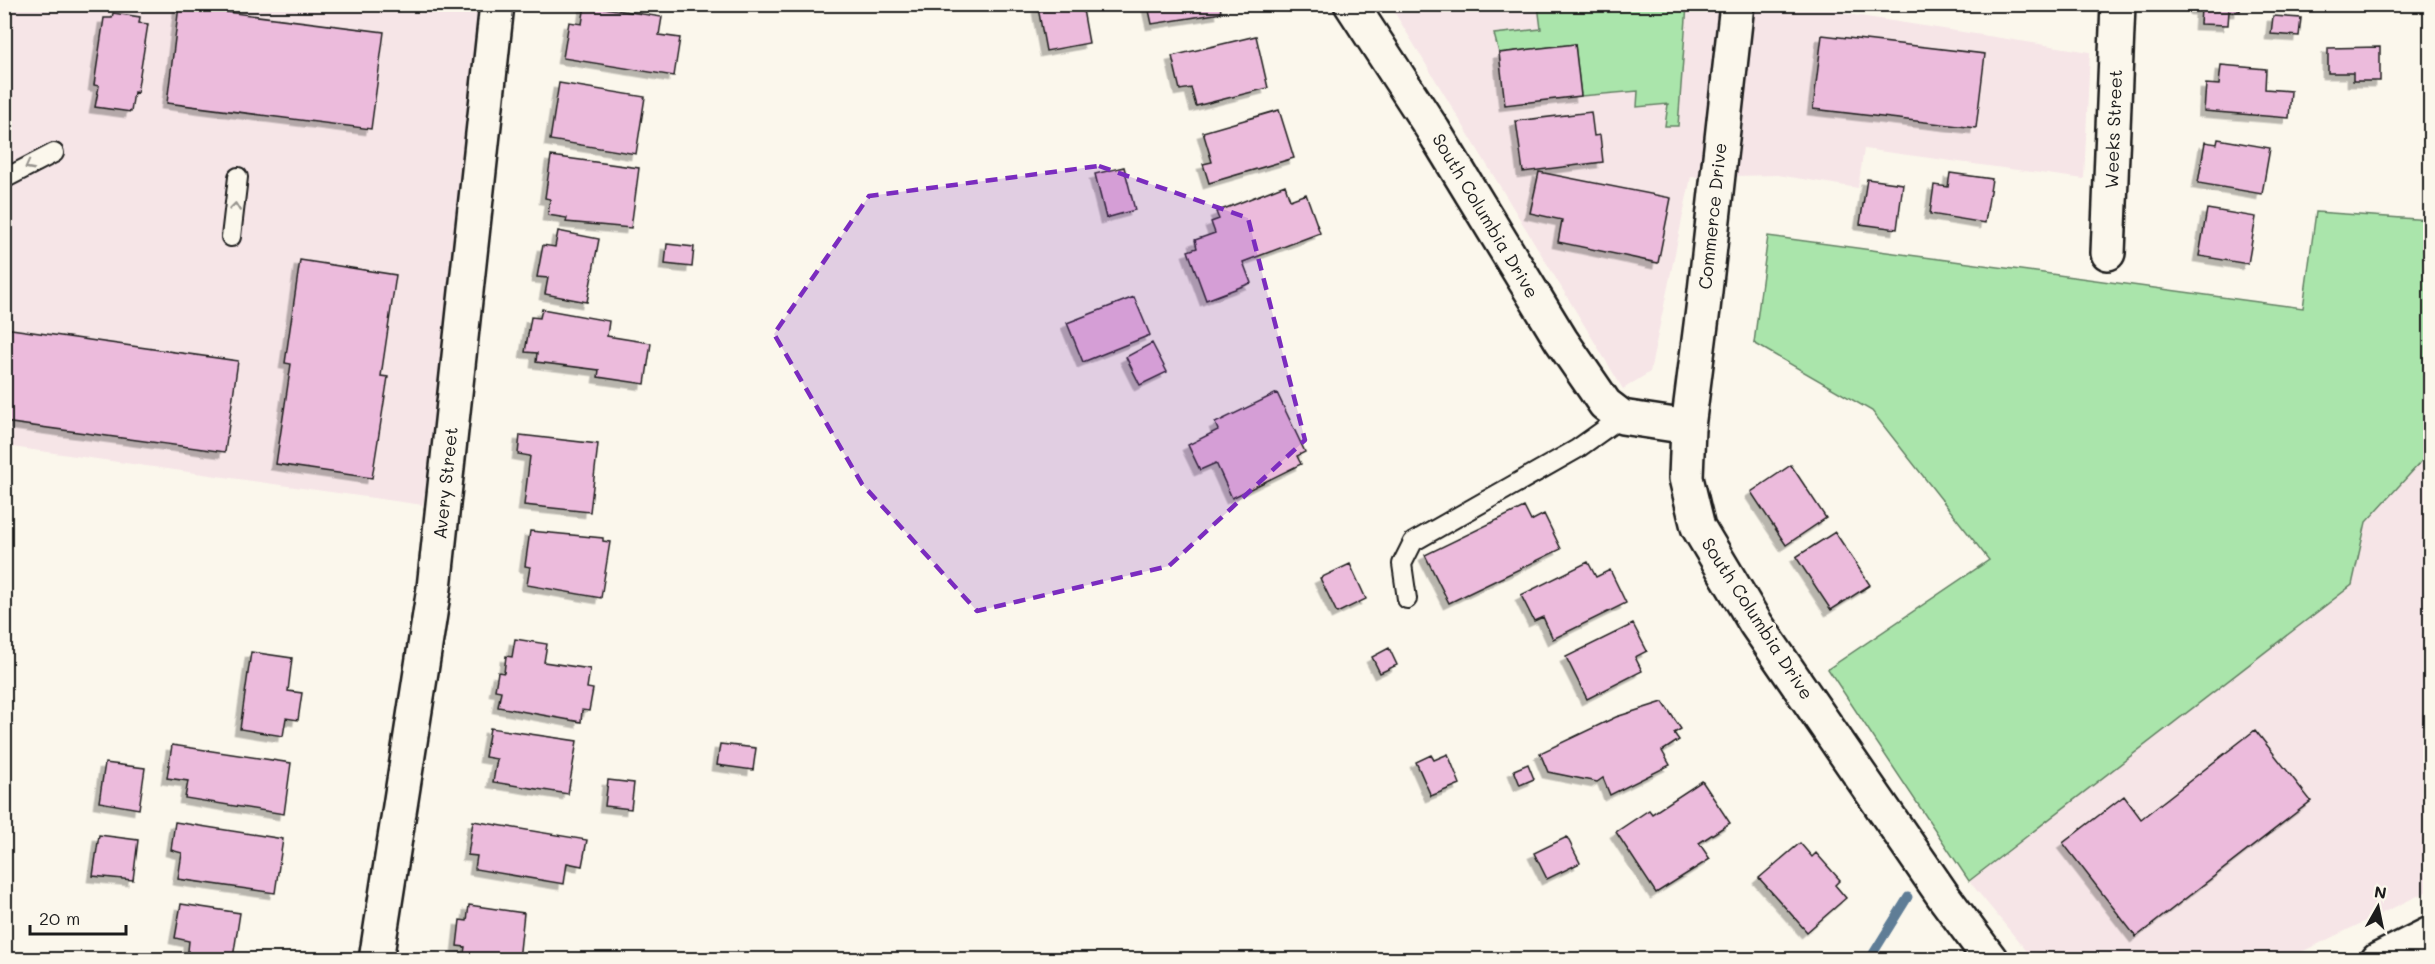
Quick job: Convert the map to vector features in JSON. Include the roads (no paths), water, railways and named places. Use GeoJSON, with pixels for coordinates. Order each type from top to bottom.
{"type":"FeatureCollection","features":[{"type":"Feature","properties":{"kind":"street","name":"Avery Street"},"geometry":{"type":"LineString","coordinates":[[376,960],[434,588],[497,4]]}},
{"type":"Feature","properties":{"kind":"street","name":"South Columbia Drive"},"geometry":{"type":"LineString","coordinates":[[1351,4],[1433,130],[1561,340],[1605,404],[1622,417]]}},
{"type":"Feature","properties":{"kind":"street","name":"Commerce Drive"},"geometry":{"type":"LineString","coordinates":[[1688,427],[1737,4]]}},
{"type":"Feature","properties":{"kind":"street","name":"Weeks Street"},"geometry":{"type":"LineString","coordinates":[[2108,254],[2118,4]]}},
{"type":"Feature","properties":{"kind":"street"},"geometry":{"type":"LineString","coordinates":[[1622,417],[1688,427]]}},
{"type":"Feature","properties":{"kind":"street","name":"South Columbia Drive"},"geometry":{"type":"LineString","coordinates":[[1688,427],[1686,478],[1698,527],[1756,624],[1944,897],[1991,960]]}},
{"type":"Feature","properties":{"kind":"street"},"geometry":{"type":"LineString","coordinates":[[2378,960],[2430,934]]}},
{"type":"Feature","properties":{"kind":"lane"},"geometry":{"type":"LineString","coordinates":[[4,179],[54,153]]}},
{"type":"Feature","properties":{"kind":"lane"},"geometry":{"type":"LineString","coordinates":[[231,237],[238,177]]}},
{"type":"Feature","properties":{"kind":"lane"},"geometry":{"type":"LineString","coordinates":[[1407,599],[1402,564],[1413,542],[1577,449],[1622,417]]}},
{"type":"Feature","properties":{"kind":"waterway"},"geometry":{"type":"LineString","coordinates":[[1869,960],[1908,897]]}}]}
